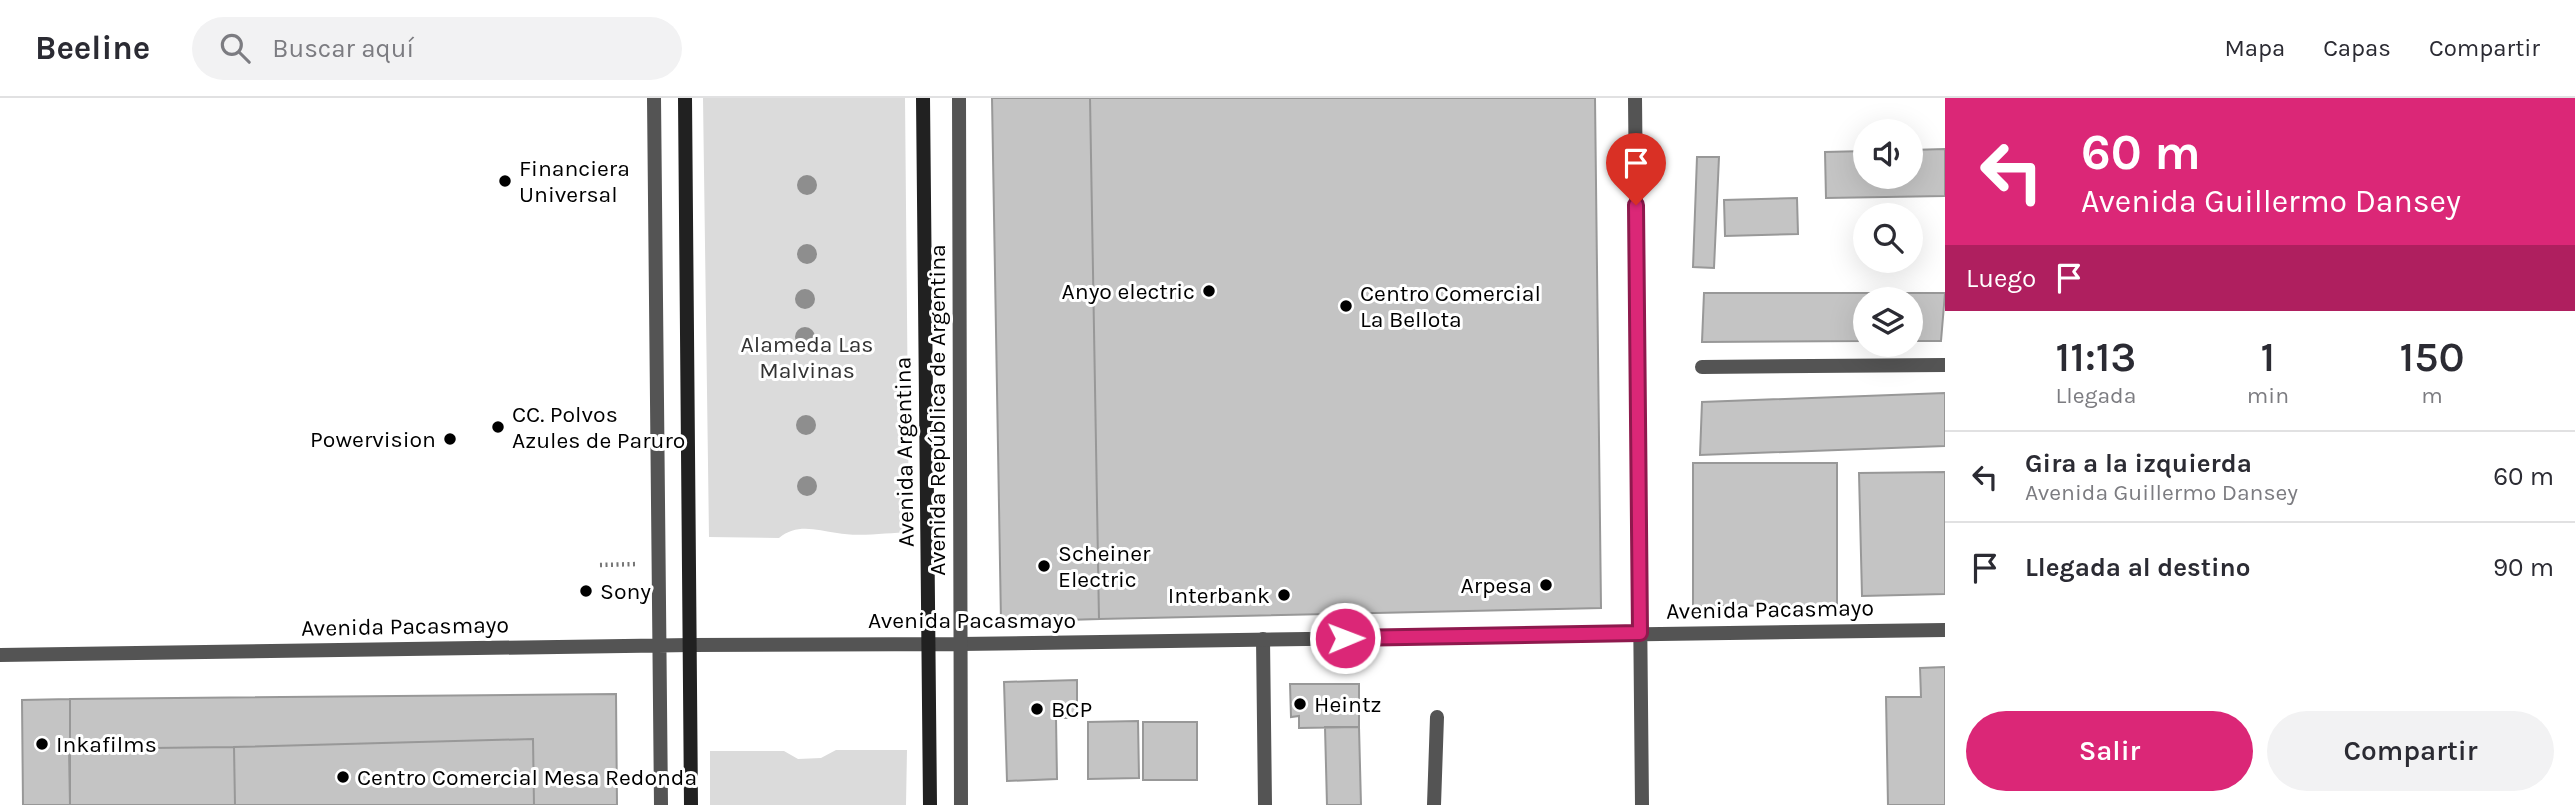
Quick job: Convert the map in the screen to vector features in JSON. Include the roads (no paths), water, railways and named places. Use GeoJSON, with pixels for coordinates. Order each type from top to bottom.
{"type":"FeatureCollection","features":[{"type":"Feature","properties":{"kind":"main road"},"geometry":{"type":"LineString","coordinates":[[685,98],[691,805]]}},
{"type":"Feature","properties":{"kind":"main road","name":"Avenida Argentina"},"geometry":{"type":"LineString","coordinates":[[923,98],[930,805]]}},
{"type":"Feature","properties":{"kind":"street"},"geometry":{"type":"LineString","coordinates":[[654,98],[661,805]]}},
{"type":"Feature","properties":{"kind":"street","name":"Avenida República de Argentina"},"geometry":{"type":"LineString","coordinates":[[959,98],[961,805]]}},
{"type":"Feature","properties":{"kind":"street"},"geometry":{"type":"LineString","coordinates":[[1635,98],[1642,805]]}},
{"type":"Feature","properties":{"kind":"street"},"geometry":{"type":"LineString","coordinates":[[1702,367],[1945,365]]}},
{"type":"Feature","properties":{"kind":"street","name":"Avenida Pacasmayo"},"geometry":{"type":"LineString","coordinates":[[0,655],[1945,630]]}},
{"type":"Feature","properties":{"kind":"street"},"geometry":{"type":"LineString","coordinates":[[1263,639],[1265,805]]}},
{"type":"Feature","properties":{"kind":"street"},"geometry":{"type":"LineString","coordinates":[[1434,805],[1437,717]]}},
{"type":"Feature","properties":{"kind":"place","name":"Financiera Universal"},"geometry":{"type":"Point","coordinates":[505,181]}},
{"type":"Feature","properties":{"kind":"place","name":"Anyo electric"},"geometry":{"type":"Point","coordinates":[1209,291]}},
{"type":"Feature","properties":{"kind":"place","name":"Centro Comercial La Bellota"},"geometry":{"type":"Point","coordinates":[1346,306]}},
{"type":"Feature","properties":{"kind":"place","name":"CC. Polvos Azules de Paruro"},"geometry":{"type":"Point","coordinates":[498,427]}},
{"type":"Feature","properties":{"kind":"place","name":"Powervision"},"geometry":{"type":"Point","coordinates":[450,439]}},
{"type":"Feature","properties":{"kind":"place","name":"Scheiner Electric"},"geometry":{"type":"Point","coordinates":[1044,566]}},
{"type":"Feature","properties":{"kind":"place","name":"Arpesa"},"geometry":{"type":"Point","coordinates":[1546,585]}},
{"type":"Feature","properties":{"kind":"place","name":"Sony"},"geometry":{"type":"Point","coordinates":[586,591]}},
{"type":"Feature","properties":{"kind":"place","name":"Interbank"},"geometry":{"type":"Point","coordinates":[1284,595]}},
{"type":"Feature","properties":{"kind":"place","name":"Heintz"},"geometry":{"type":"Point","coordinates":[1300,704]}},
{"type":"Feature","properties":{"kind":"place","name":"BCP"},"geometry":{"type":"Point","coordinates":[1037,709]}},
{"type":"Feature","properties":{"kind":"place","name":"Inkafilms"},"geometry":{"type":"Point","coordinates":[42,744]}},
{"type":"Feature","properties":{"kind":"place","name":"Centro Comercial Mesa Redonda"},"geometry":{"type":"Point","coordinates":[343,777]}},
{"type":"Feature","properties":{"kind":"park label","name":"Alameda Las Malvinas"},"geometry":{"type":"Point","coordinates":[807,357]}}]}
